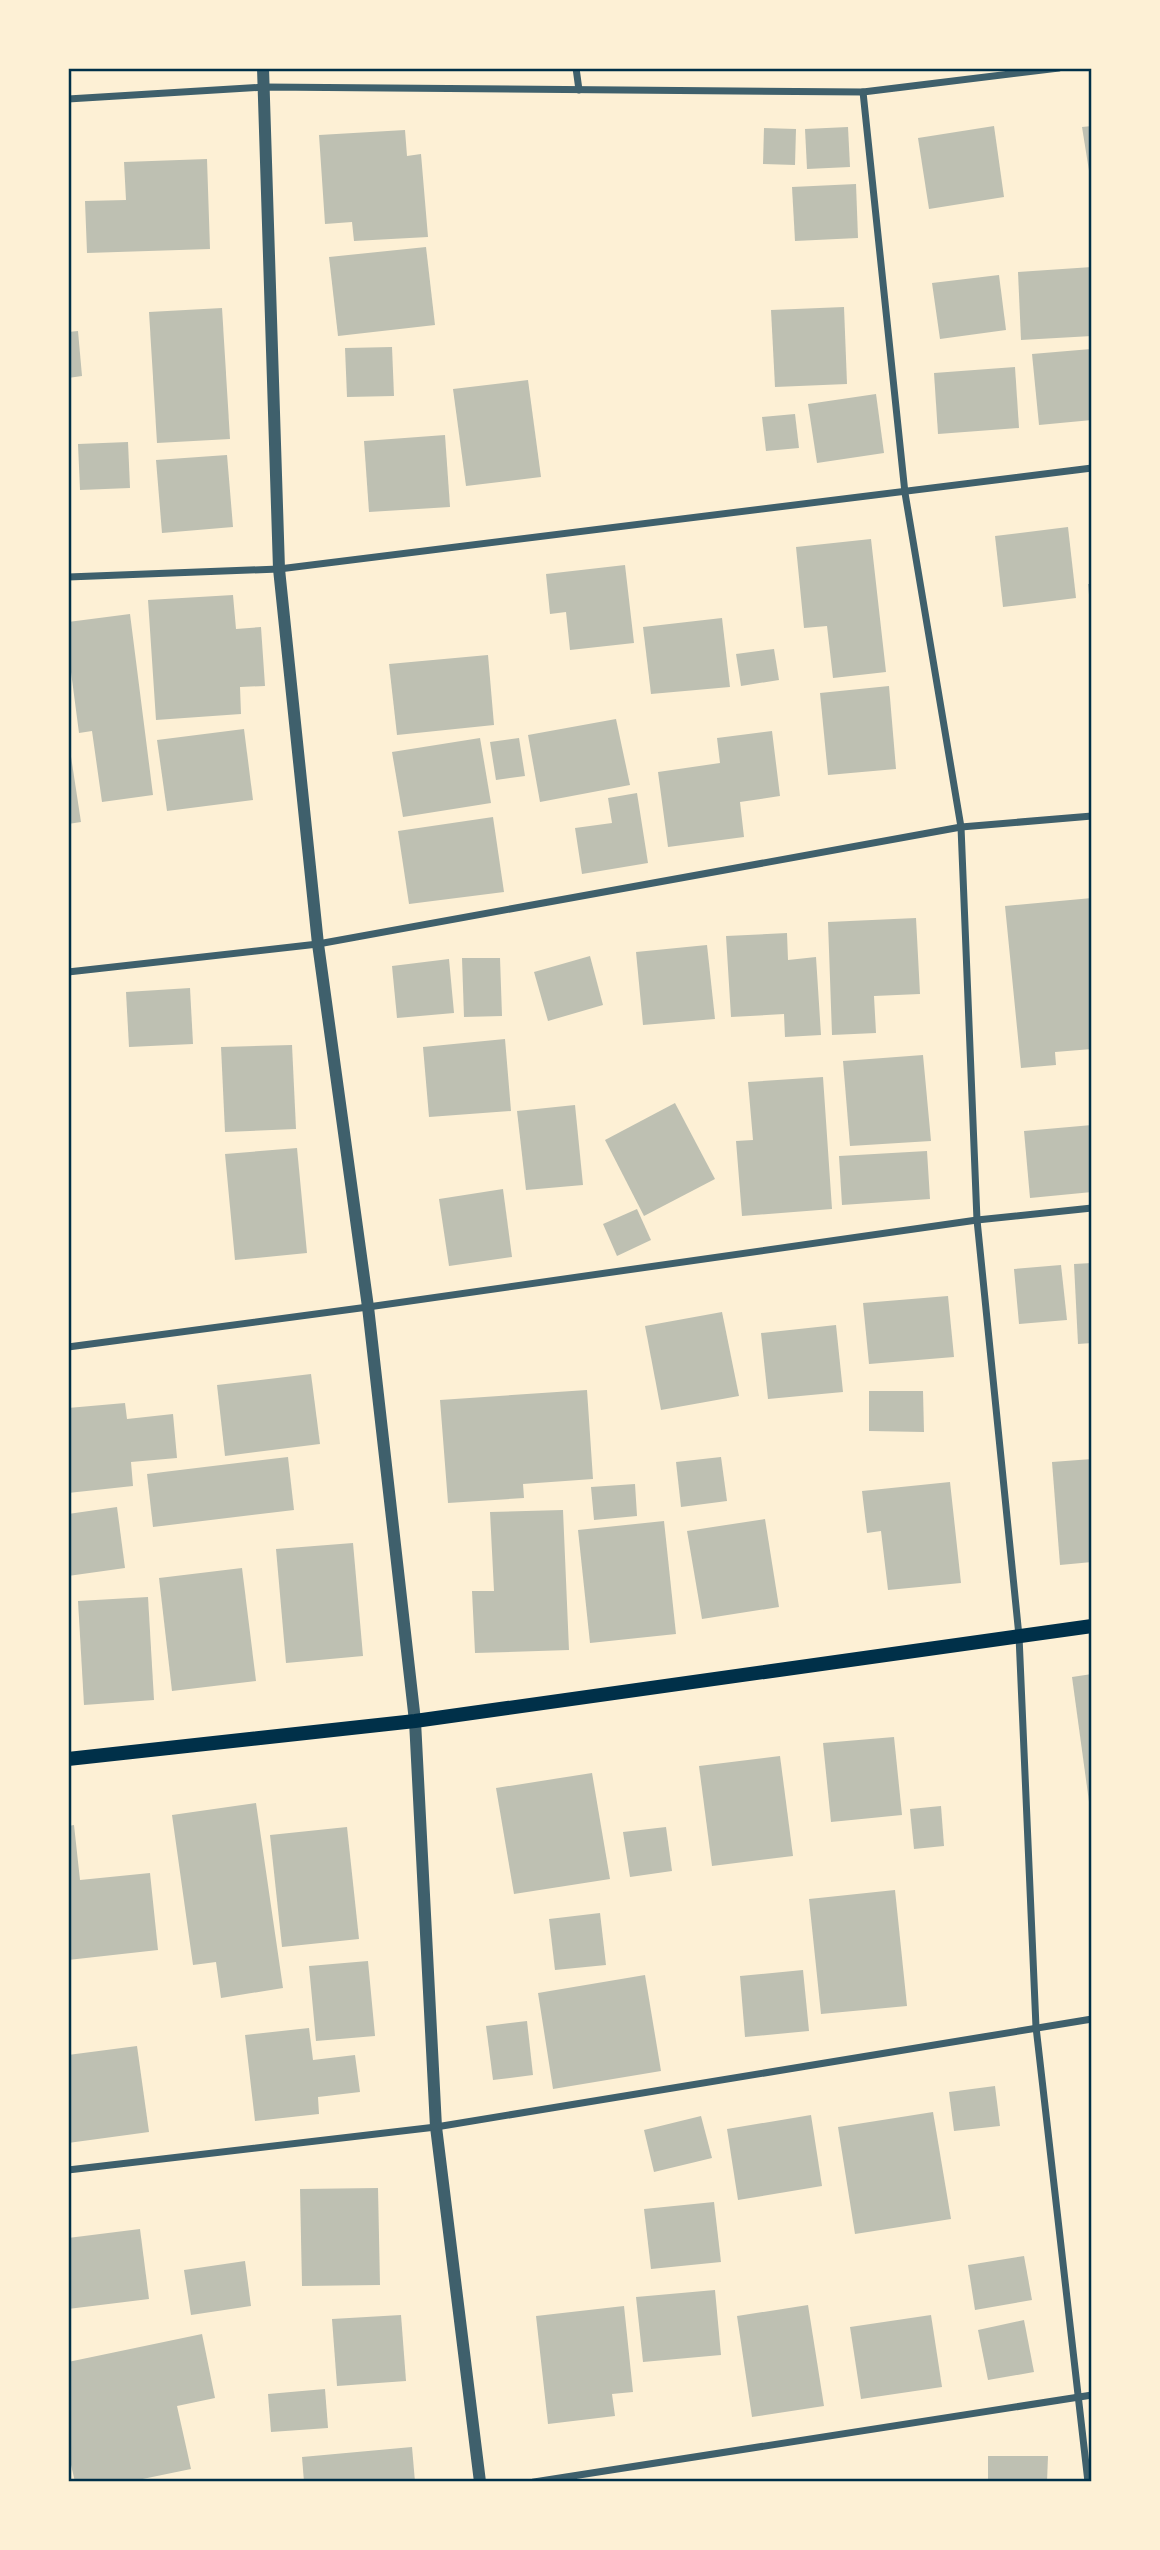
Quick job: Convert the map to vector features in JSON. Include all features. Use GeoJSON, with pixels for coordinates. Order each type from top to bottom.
{"type":"FeatureCollection","features":[{"type":"Feature","properties":{"kind":"main road"},"geometry":{"type":"LineString","coordinates":[[68,1759],[415,1721],[1092,1626]]}},
{"type":"Feature","properties":{"kind":"street"},"geometry":{"type":"LineString","coordinates":[[263,68],[279,569],[317,944],[368,1307],[415,1721],[436,2127],[480,2482]]}},
{"type":"Feature","properties":{"kind":"street"},"geometry":{"type":"LineString","coordinates":[[576,68],[579,90]]}},
{"type":"Feature","properties":{"kind":"street"},"geometry":{"type":"LineString","coordinates":[[68,99],[265,87],[863,92],[1059,68]]}},
{"type":"Feature","properties":{"kind":"street"},"geometry":{"type":"LineString","coordinates":[[863,92],[905,493],[961,827],[977,1220],[1019,1636],[1036,2027],[1088,2482]]}},
{"type":"Feature","properties":{"kind":"street"},"geometry":{"type":"LineString","coordinates":[[68,577],[279,569],[1092,468]]}},
{"type":"Feature","properties":{"kind":"street"},"geometry":{"type":"LineString","coordinates":[[68,972],[317,944],[961,827],[1092,816]]}},
{"type":"Feature","properties":{"kind":"street"},"geometry":{"type":"LineString","coordinates":[[68,1347],[977,1220],[1092,1208]]}},
{"type":"Feature","properties":{"kind":"street"},"geometry":{"type":"LineString","coordinates":[[68,2170],[436,2127],[1092,2019]]}},
{"type":"Feature","properties":{"kind":"street"},"geometry":{"type":"LineString","coordinates":[[534,2482],[1092,2395]]}},
{"type":"Feature","properties":{"kind":"building"},"geometry":{"type":"Polygon","coordinates":[[[994,126],[1004,197],[929,209],[918,138],[994,126]]]}},
{"type":"Feature","properties":{"kind":"building"},"geometry":{"type":"Polygon","coordinates":[[[1092,126],[1092,177],[1090,177],[1082,127],[1092,126]]]}},
{"type":"Feature","properties":{"kind":"building"},"geometry":{"type":"Polygon","coordinates":[[[848,127],[850,167],[807,169],[805,129],[848,127]]]}},
{"type":"Feature","properties":{"kind":"building"},"geometry":{"type":"Polygon","coordinates":[[[764,128],[796,129],[795,165],[763,164],[764,128]]]}},
{"type":"Feature","properties":{"kind":"building"},"geometry":{"type":"Polygon","coordinates":[[[405,130],[407,156],[421,154],[428,237],[354,241],[352,222],[325,224],[319,135],[405,130]]]}},
{"type":"Feature","properties":{"kind":"building"},"geometry":{"type":"Polygon","coordinates":[[[207,159],[210,249],[87,253],[85,201],[126,200],[124,162],[207,159]]]}},
{"type":"Feature","properties":{"kind":"building"},"geometry":{"type":"Polygon","coordinates":[[[856,184],[858,238],[795,241],[792,187],[856,184]]]}},
{"type":"Feature","properties":{"kind":"building"},"geometry":{"type":"Polygon","coordinates":[[[426,247],[435,325],[338,336],[329,257],[426,247]]]}},
{"type":"Feature","properties":{"kind":"building"},"geometry":{"type":"Polygon","coordinates":[[[1092,267],[1092,336],[1021,340],[1018,272],[1092,267]]]}},
{"type":"Feature","properties":{"kind":"building"},"geometry":{"type":"Polygon","coordinates":[[[999,275],[1006,330],[940,339],[932,283],[999,275]]]}},
{"type":"Feature","properties":{"kind":"building"},"geometry":{"type":"Polygon","coordinates":[[[844,307],[847,384],[775,387],[771,310],[844,307]]]}},
{"type":"Feature","properties":{"kind":"building"},"geometry":{"type":"Polygon","coordinates":[[[222,308],[230,439],[157,443],[149,312],[222,308]]]}},
{"type":"Feature","properties":{"kind":"building"},"geometry":{"type":"Polygon","coordinates":[[[78,331],[82,376],[68,378],[68,332],[78,331]]]}},
{"type":"Feature","properties":{"kind":"building"},"geometry":{"type":"Polygon","coordinates":[[[392,347],[394,396],[347,397],[345,348],[392,347]]]}},
{"type":"Feature","properties":{"kind":"building"},"geometry":{"type":"Polygon","coordinates":[[[1091,349],[1092,420],[1039,425],[1032,354],[1091,349]]]}},
{"type":"Feature","properties":{"kind":"building"},"geometry":{"type":"Polygon","coordinates":[[[1015,367],[1019,428],[938,434],[934,373],[1015,367]]]}},
{"type":"Feature","properties":{"kind":"building"},"geometry":{"type":"Polygon","coordinates":[[[528,380],[541,477],[466,486],[453,389],[528,380]]]}},
{"type":"Feature","properties":{"kind":"building"},"geometry":{"type":"Polygon","coordinates":[[[876,394],[884,453],[817,463],[808,404],[876,394]]]}},
{"type":"Feature","properties":{"kind":"building"},"geometry":{"type":"Polygon","coordinates":[[[795,414],[799,448],[766,451],[762,417],[795,414]]]}},
{"type":"Feature","properties":{"kind":"building"},"geometry":{"type":"Polygon","coordinates":[[[445,435],[450,507],[369,512],[364,441],[445,435]]]}},
{"type":"Feature","properties":{"kind":"building"},"geometry":{"type":"Polygon","coordinates":[[[128,442],[130,488],[80,490],[78,444],[128,442]]]}},
{"type":"Feature","properties":{"kind":"building"},"geometry":{"type":"Polygon","coordinates":[[[227,455],[233,527],[162,533],[156,460],[227,455]]]}},
{"type":"Feature","properties":{"kind":"building"},"geometry":{"type":"Polygon","coordinates":[[[1068,527],[1076,598],[1003,607],[995,536],[1068,527]]]}},
{"type":"Feature","properties":{"kind":"building"},"geometry":{"type":"Polygon","coordinates":[[[871,539],[886,672],[833,678],[827,626],[804,628],[796,547],[871,539]]]}},
{"type":"Feature","properties":{"kind":"building"},"geometry":{"type":"Polygon","coordinates":[[[625,565],[634,643],[570,650],[566,612],[550,614],[546,574],[625,565]]]}},
{"type":"Feature","properties":{"kind":"building"},"geometry":{"type":"Polygon","coordinates":[[[1088,584],[1092,584],[1090,606],[1088,584]]]}},
{"type":"Feature","properties":{"kind":"building"},"geometry":{"type":"Polygon","coordinates":[[[233,595],[236,629],[261,627],[265,686],[240,687],[241,714],[156,720],[148,600],[233,595]]]}},
{"type":"Feature","properties":{"kind":"building"},"geometry":{"type":"Polygon","coordinates":[[[130,614],[153,795],[102,802],[92,731],[79,733],[68,649],[68,622],[130,614]]]}},
{"type":"Feature","properties":{"kind":"building"},"geometry":{"type":"Polygon","coordinates":[[[722,618],[730,687],[651,694],[643,627],[722,618]]]}},
{"type":"Feature","properties":{"kind":"building"},"geometry":{"type":"Polygon","coordinates":[[[774,649],[779,680],[741,686],[736,654],[774,649]]]}},
{"type":"Feature","properties":{"kind":"building"},"geometry":{"type":"Polygon","coordinates":[[[488,655],[494,725],[397,735],[389,664],[488,655]]]}},
{"type":"Feature","properties":{"kind":"building"},"geometry":{"type":"Polygon","coordinates":[[[889,686],[896,769],[828,775],[820,693],[889,686]]]}},
{"type":"Feature","properties":{"kind":"building"},"geometry":{"type":"Polygon","coordinates":[[[616,719],[630,785],[540,802],[528,735],[616,719]]]}},
{"type":"Feature","properties":{"kind":"building"},"geometry":{"type":"Polygon","coordinates":[[[244,729],[253,800],[167,811],[157,740],[244,729]]]}},
{"type":"Feature","properties":{"kind":"building"},"geometry":{"type":"Polygon","coordinates":[[[772,731],[780,796],[740,802],[744,837],[668,847],[658,772],[720,763],[717,738],[772,731]]]}},
{"type":"Feature","properties":{"kind":"building"},"geometry":{"type":"Polygon","coordinates":[[[480,738],[491,803],[403,817],[392,752],[480,738]]]}},
{"type":"Feature","properties":{"kind":"building"},"geometry":{"type":"Polygon","coordinates":[[[519,738],[525,776],[496,780],[490,742],[519,738]]]}},
{"type":"Feature","properties":{"kind":"building"},"geometry":{"type":"Polygon","coordinates":[[[70,750],[81,822],[68,824],[68,751],[70,750]]]}},
{"type":"Feature","properties":{"kind":"building"},"geometry":{"type":"Polygon","coordinates":[[[637,793],[648,863],[582,874],[575,828],[612,823],[608,798],[637,793]]]}},
{"type":"Feature","properties":{"kind":"building"},"geometry":{"type":"Polygon","coordinates":[[[493,817],[504,892],[409,904],[398,831],[493,817]]]}},
{"type":"Feature","properties":{"kind":"building"},"geometry":{"type":"Polygon","coordinates":[[[1092,898],[1092,1049],[1055,1052],[1056,1065],[1021,1068],[1005,906],[1092,898]]]}},
{"type":"Feature","properties":{"kind":"building"},"geometry":{"type":"Polygon","coordinates":[[[916,918],[920,994],[874,996],[876,1033],[832,1035],[828,922],[916,918]]]}},
{"type":"Feature","properties":{"kind":"building"},"geometry":{"type":"Polygon","coordinates":[[[787,933],[788,960],[816,957],[821,1035],[785,1037],[784,1014],[731,1017],[726,936],[787,933]]]}},
{"type":"Feature","properties":{"kind":"building"},"geometry":{"type":"Polygon","coordinates":[[[707,945],[715,1019],[643,1025],[636,952],[707,945]]]}},
{"type":"Feature","properties":{"kind":"building"},"geometry":{"type":"Polygon","coordinates":[[[590,956],[603,1005],[548,1021],[534,972],[590,956]]]}},
{"type":"Feature","properties":{"kind":"building"},"geometry":{"type":"Polygon","coordinates":[[[462,958],[500,958],[502,1016],[464,1017],[462,958]]]}},
{"type":"Feature","properties":{"kind":"building"},"geometry":{"type":"Polygon","coordinates":[[[449,959],[454,1013],[397,1018],[392,966],[449,959]]]}},
{"type":"Feature","properties":{"kind":"building"},"geometry":{"type":"Polygon","coordinates":[[[190,988],[193,1044],[129,1047],[126,992],[190,988]]]}},
{"type":"Feature","properties":{"kind":"building"},"geometry":{"type":"Polygon","coordinates":[[[505,1039],[511,1111],[429,1117],[423,1047],[505,1039]]]}},
{"type":"Feature","properties":{"kind":"building"},"geometry":{"type":"Polygon","coordinates":[[[292,1045],[296,1129],[225,1132],[221,1047],[292,1045]]]}},
{"type":"Feature","properties":{"kind":"building"},"geometry":{"type":"Polygon","coordinates":[[[923,1055],[931,1141],[850,1146],[843,1061],[923,1055]]]}},
{"type":"Feature","properties":{"kind":"building"},"geometry":{"type":"Polygon","coordinates":[[[823,1077],[832,1209],[742,1216],[736,1141],[753,1140],[748,1082],[823,1077]]]}},
{"type":"Feature","properties":{"kind":"building"},"geometry":{"type":"Polygon","coordinates":[[[675,1103],[715,1179],[644,1216],[605,1140],[675,1103]]]}},
{"type":"Feature","properties":{"kind":"building"},"geometry":{"type":"Polygon","coordinates":[[[575,1105],[583,1185],[526,1190],[517,1111],[575,1105]]]}},
{"type":"Feature","properties":{"kind":"building"},"geometry":{"type":"Polygon","coordinates":[[[1092,1125],[1092,1192],[1030,1198],[1024,1131],[1092,1125]]]}},
{"type":"Feature","properties":{"kind":"building"},"geometry":{"type":"Polygon","coordinates":[[[297,1148],[307,1253],[235,1260],[225,1154],[297,1148]]]}},
{"type":"Feature","properties":{"kind":"building"},"geometry":{"type":"Polygon","coordinates":[[[927,1151],[930,1199],[842,1205],[839,1156],[927,1151]]]}},
{"type":"Feature","properties":{"kind":"building"},"geometry":{"type":"Polygon","coordinates":[[[503,1189],[512,1257],[449,1266],[439,1199],[503,1189]]]}},
{"type":"Feature","properties":{"kind":"building"},"geometry":{"type":"Polygon","coordinates":[[[637,1209],[651,1240],[617,1256],[603,1224],[637,1209]]]}},
{"type":"Feature","properties":{"kind":"building"},"geometry":{"type":"Polygon","coordinates":[[[1092,1263],[1092,1343],[1078,1344],[1074,1264],[1092,1263]]]}},
{"type":"Feature","properties":{"kind":"building"},"geometry":{"type":"Polygon","coordinates":[[[1061,1265],[1067,1320],[1019,1324],[1014,1269],[1061,1265]]]}},
{"type":"Feature","properties":{"kind":"building"},"geometry":{"type":"Polygon","coordinates":[[[948,1296],[954,1357],[869,1364],[863,1303],[948,1296]]]}},
{"type":"Feature","properties":{"kind":"building"},"geometry":{"type":"Polygon","coordinates":[[[722,1312],[739,1396],[661,1410],[645,1326],[722,1312]]]}},
{"type":"Feature","properties":{"kind":"building"},"geometry":{"type":"Polygon","coordinates":[[[836,1325],[843,1392],[768,1399],[761,1333],[836,1325]]]}},
{"type":"Feature","properties":{"kind":"building"},"geometry":{"type":"Polygon","coordinates":[[[311,1374],[320,1444],[225,1456],[217,1385],[311,1374]]]}},
{"type":"Feature","properties":{"kind":"building"},"geometry":{"type":"Polygon","coordinates":[[[587,1390],[593,1479],[523,1484],[524,1498],[448,1503],[440,1400],[587,1390]]]}},
{"type":"Feature","properties":{"kind":"building"},"geometry":{"type":"Polygon","coordinates":[[[869,1391],[923,1391],[924,1432],[869,1431],[869,1391]]]}},
{"type":"Feature","properties":{"kind":"building"},"geometry":{"type":"Polygon","coordinates":[[[125,1403],[127,1419],[173,1414],[177,1458],[131,1462],[133,1486],[68,1493],[68,1408],[125,1403]]]}},
{"type":"Feature","properties":{"kind":"building"},"geometry":{"type":"Polygon","coordinates":[[[288,1457],[294,1510],[153,1527],[147,1474],[288,1457]]]}},
{"type":"Feature","properties":{"kind":"building"},"geometry":{"type":"Polygon","coordinates":[[[721,1457],[727,1501],[681,1507],[676,1462],[721,1457]]]}},
{"type":"Feature","properties":{"kind":"building"},"geometry":{"type":"Polygon","coordinates":[[[1092,1459],[1092,1562],[1060,1565],[1052,1462],[1092,1459]]]}},
{"type":"Feature","properties":{"kind":"building"},"geometry":{"type":"Polygon","coordinates":[[[950,1482],[961,1583],[888,1590],[881,1531],[867,1533],[862,1491],[950,1482]]]}},
{"type":"Feature","properties":{"kind":"building"},"geometry":{"type":"Polygon","coordinates":[[[635,1484],[637,1516],[594,1520],[591,1487],[635,1484]]]}},
{"type":"Feature","properties":{"kind":"building"},"geometry":{"type":"Polygon","coordinates":[[[117,1507],[125,1568],[68,1576],[68,1514],[117,1507]]]}},
{"type":"Feature","properties":{"kind":"building"},"geometry":{"type":"Polygon","coordinates":[[[563,1510],[569,1650],[475,1653],[472,1591],[494,1591],[490,1512],[563,1510]]]}},
{"type":"Feature","properties":{"kind":"building"},"geometry":{"type":"Polygon","coordinates":[[[765,1519],[779,1607],[702,1619],[687,1531],[765,1519]]]}},
{"type":"Feature","properties":{"kind":"building"},"geometry":{"type":"Polygon","coordinates":[[[664,1521],[676,1634],[590,1643],[578,1530],[664,1521]]]}},
{"type":"Feature","properties":{"kind":"building"},"geometry":{"type":"Polygon","coordinates":[[[353,1543],[363,1656],[286,1663],[276,1549],[353,1543]]]}},
{"type":"Feature","properties":{"kind":"building"},"geometry":{"type":"Polygon","coordinates":[[[242,1568],[256,1681],[172,1691],[159,1578],[242,1568]]]}},
{"type":"Feature","properties":{"kind":"building"},"geometry":{"type":"Polygon","coordinates":[[[148,1597],[154,1700],[84,1705],[78,1601],[148,1597]]]}},
{"type":"Feature","properties":{"kind":"building"},"geometry":{"type":"Polygon","coordinates":[[[1092,1674],[1092,1809],[1090,1809],[1072,1677],[1092,1674]]]}},
{"type":"Feature","properties":{"kind":"building"},"geometry":{"type":"Polygon","coordinates":[[[894,1737],[902,1815],[831,1822],[823,1743],[894,1737]]]}},
{"type":"Feature","properties":{"kind":"building"},"geometry":{"type":"Polygon","coordinates":[[[780,1756],[793,1856],[712,1866],[699,1766],[780,1756]]]}},
{"type":"Feature","properties":{"kind":"building"},"geometry":{"type":"Polygon","coordinates":[[[592,1773],[610,1879],[514,1894],[496,1788],[592,1773]]]}},
{"type":"Feature","properties":{"kind":"building"},"geometry":{"type":"Polygon","coordinates":[[[256,1803],[283,1988],[221,1998],[216,1962],[193,1965],[172,1815],[256,1803]]]}},
{"type":"Feature","properties":{"kind":"building"},"geometry":{"type":"Polygon","coordinates":[[[941,1806],[944,1846],[914,1849],[910,1809],[941,1806]]]}},
{"type":"Feature","properties":{"kind":"building"},"geometry":{"type":"Polygon","coordinates":[[[74,1825],[80,1880],[150,1873],[158,1950],[68,1960],[68,1826],[74,1825]]]}},
{"type":"Feature","properties":{"kind":"building"},"geometry":{"type":"Polygon","coordinates":[[[347,1827],[359,1939],[282,1947],[270,1835],[347,1827]]]}},
{"type":"Feature","properties":{"kind":"building"},"geometry":{"type":"Polygon","coordinates":[[[666,1827],[672,1871],[630,1877],[623,1832],[666,1827]]]}},
{"type":"Feature","properties":{"kind":"building"},"geometry":{"type":"Polygon","coordinates":[[[895,1890],[907,2006],[821,2014],[809,1899],[895,1890]]]}},
{"type":"Feature","properties":{"kind":"building"},"geometry":{"type":"Polygon","coordinates":[[[600,1913],[606,1965],[555,1970],[549,1919],[600,1913]]]}},
{"type":"Feature","properties":{"kind":"building"},"geometry":{"type":"Polygon","coordinates":[[[368,1961],[375,2036],[316,2041],[309,1966],[368,1961]]]}},
{"type":"Feature","properties":{"kind":"building"},"geometry":{"type":"Polygon","coordinates":[[[803,1970],[809,2031],[745,2037],[740,1976],[803,1970]]]}},
{"type":"Feature","properties":{"kind":"building"},"geometry":{"type":"Polygon","coordinates":[[[645,1975],[661,2071],[553,2089],[538,1993],[645,1975]]]}},
{"type":"Feature","properties":{"kind":"building"},"geometry":{"type":"Polygon","coordinates":[[[527,2021],[533,2075],[493,2080],[486,2026],[527,2021]]]}},
{"type":"Feature","properties":{"kind":"building"},"geometry":{"type":"Polygon","coordinates":[[[309,2028],[313,2060],[355,2055],[360,2092],[318,2097],[319,2114],[255,2121],[245,2035],[309,2028]]]}},
{"type":"Feature","properties":{"kind":"building"},"geometry":{"type":"Polygon","coordinates":[[[137,2046],[149,2132],[68,2143],[68,2055],[137,2046]]]}},
{"type":"Feature","properties":{"kind":"building"},"geometry":{"type":"Polygon","coordinates":[[[995,2086],[1000,2126],[954,2131],[949,2092],[995,2086]]]}},
{"type":"Feature","properties":{"kind":"building"},"geometry":{"type":"Polygon","coordinates":[[[933,2112],[951,2219],[855,2234],[838,2127],[933,2112]]]}},
{"type":"Feature","properties":{"kind":"building"},"geometry":{"type":"Polygon","coordinates":[[[811,2115],[822,2186],[738,2200],[727,2129],[811,2115]]]}},
{"type":"Feature","properties":{"kind":"building"},"geometry":{"type":"Polygon","coordinates":[[[701,2116],[712,2158],[654,2172],[644,2130],[701,2116]]]}},
{"type":"Feature","properties":{"kind":"building"},"geometry":{"type":"Polygon","coordinates":[[[378,2188],[380,2285],[302,2286],[300,2189],[378,2188]]]}},
{"type":"Feature","properties":{"kind":"building"},"geometry":{"type":"Polygon","coordinates":[[[714,2202],[721,2262],[651,2269],[644,2209],[714,2202]]]}},
{"type":"Feature","properties":{"kind":"building"},"geometry":{"type":"Polygon","coordinates":[[[140,2229],[149,2299],[68,2309],[68,2238],[140,2229]]]}},
{"type":"Feature","properties":{"kind":"building"},"geometry":{"type":"Polygon","coordinates":[[[1024,2256],[1032,2300],[975,2310],[968,2265],[1024,2256]]]}},
{"type":"Feature","properties":{"kind":"building"},"geometry":{"type":"Polygon","coordinates":[[[245,2261],[251,2306],[191,2315],[184,2270],[245,2261]]]}},
{"type":"Feature","properties":{"kind":"building"},"geometry":{"type":"Polygon","coordinates":[[[715,2290],[721,2355],[643,2362],[636,2297],[715,2290]]]}},
{"type":"Feature","properties":{"kind":"building"},"geometry":{"type":"Polygon","coordinates":[[[808,2305],[824,2406],[752,2417],[737,2316],[808,2305]]]}},
{"type":"Feature","properties":{"kind":"building"},"geometry":{"type":"Polygon","coordinates":[[[624,2306],[633,2392],[612,2394],[615,2416],[548,2424],[536,2316],[624,2306]]]}},
{"type":"Feature","properties":{"kind":"building"},"geometry":{"type":"Polygon","coordinates":[[[401,2315],[406,2381],[337,2386],[332,2319],[401,2315]]]}},
{"type":"Feature","properties":{"kind":"building"},"geometry":{"type":"Polygon","coordinates":[[[931,2315],[942,2387],[861,2399],[850,2327],[931,2315]]]}},
{"type":"Feature","properties":{"kind":"building"},"geometry":{"type":"Polygon","coordinates":[[[1024,2320],[1034,2372],[988,2380],[978,2330],[1024,2320]]]}},
{"type":"Feature","properties":{"kind":"building"},"geometry":{"type":"Polygon","coordinates":[[[202,2334],[215,2398],[177,2406],[191,2469],[128,2482],[75,2482],[68,2452],[68,2362],[202,2334]]]}},
{"type":"Feature","properties":{"kind":"building"},"geometry":{"type":"Polygon","coordinates":[[[325,2389],[328,2428],[271,2432],[268,2394],[325,2389]]]}},
{"type":"Feature","properties":{"kind":"building"},"geometry":{"type":"Polygon","coordinates":[[[412,2447],[415,2482],[304,2482],[302,2457],[412,2447]]]}},
{"type":"Feature","properties":{"kind":"building"},"geometry":{"type":"Polygon","coordinates":[[[988,2456],[1048,2456],[1047,2482],[988,2482],[988,2456]]]}}]}
